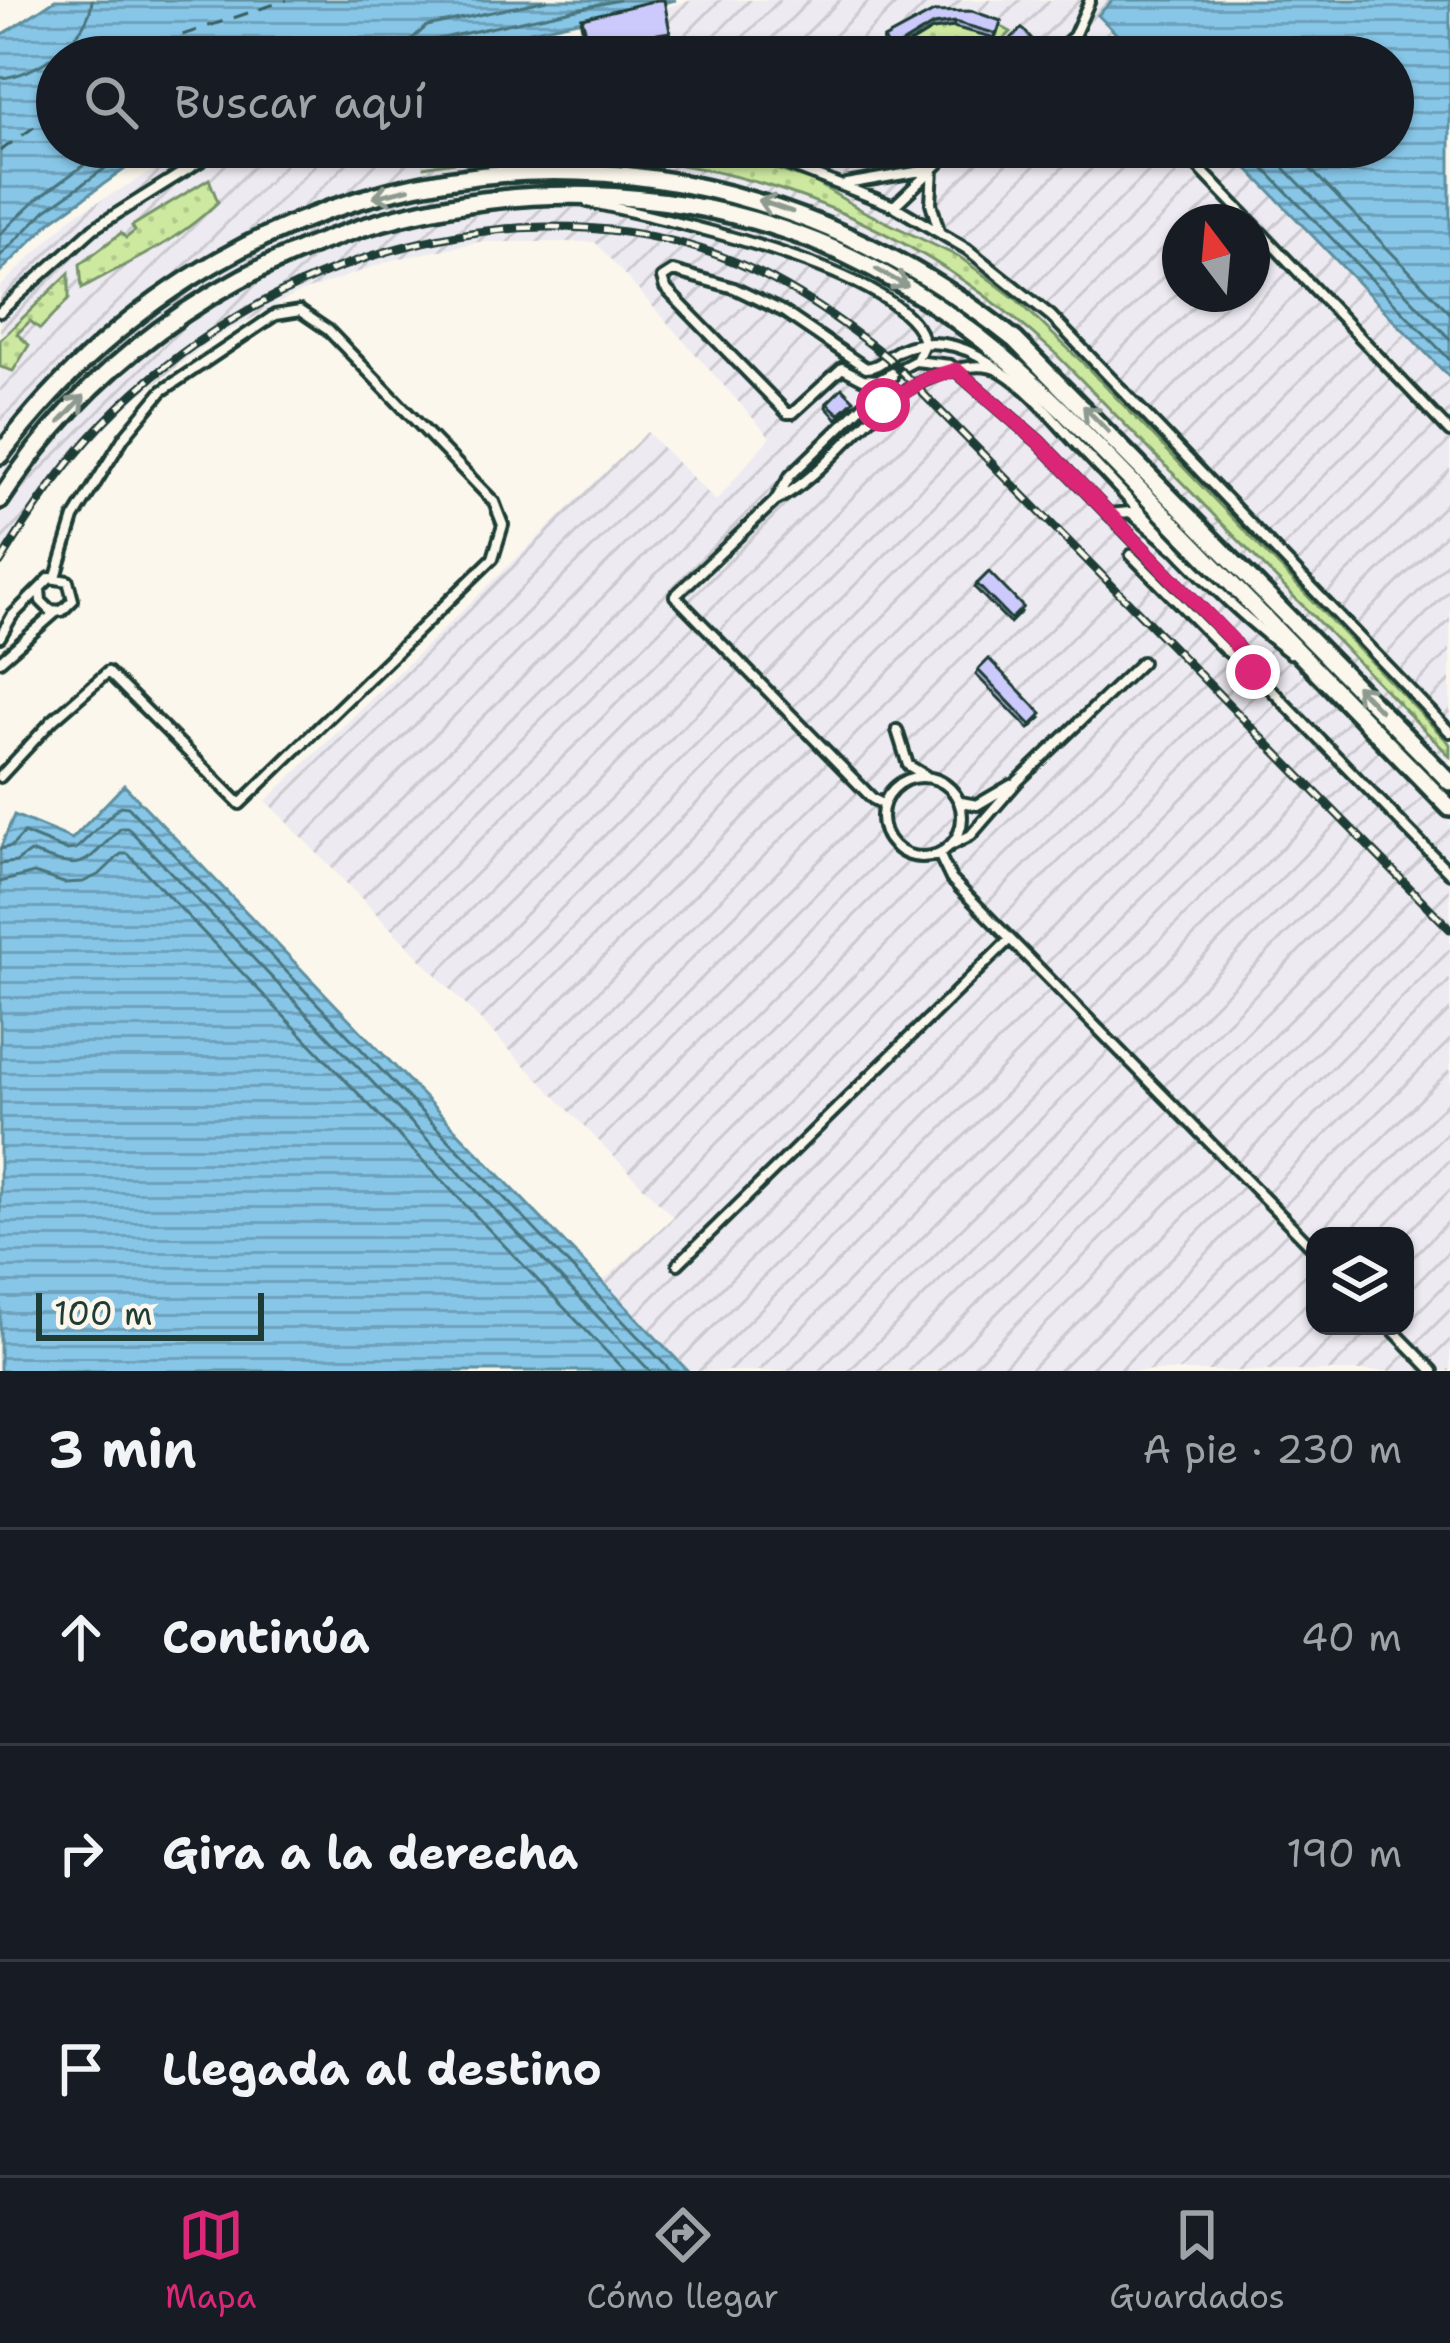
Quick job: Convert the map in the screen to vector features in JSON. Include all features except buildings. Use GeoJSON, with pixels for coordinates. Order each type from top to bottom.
{"type":"FeatureCollection","features":[{"type":"Feature","properties":{"kind":"street"},"geometry":{"type":"LineString","coordinates":[[0,455],[65,378],[151,304],[207,268],[323,212],[406,189],[506,173],[614,172],[716,189],[862,240],[964,300],[1003,330],[1450,782]]}},
{"type":"Feature","properties":{"kind":"street"},"geometry":{"type":"LineString","coordinates":[[0,500],[82,397],[162,328],[219,290],[332,236],[447,205],[552,195],[634,198],[744,219],[815,241],[916,292],[1028,376],[1450,808]]}},
{"type":"Feature","properties":{"kind":"lane"},"geometry":{"type":"LineString","coordinates":[[1074,36],[1090,0]]}},
{"type":"Feature","properties":{"kind":"lane"},"geometry":{"type":"LineString","coordinates":[[0,312],[94,228],[190,168]]}},
{"type":"Feature","properties":{"kind":"lane"},"geometry":{"type":"LineString","coordinates":[[798,168],[894,206],[967,249],[1051,316],[1450,732]]}},
{"type":"Feature","properties":{"kind":"lane"},"geometry":{"type":"LineString","coordinates":[[1200,168],[1233,204]]}},
{"type":"Feature","properties":{"kind":"lane"},"geometry":{"type":"LineString","coordinates":[[843,185],[934,169]]}},
{"type":"Feature","properties":{"kind":"lane"},"geometry":{"type":"LineString","coordinates":[[894,206],[934,169]]}},
{"type":"Feature","properties":{"kind":"lane"},"geometry":{"type":"LineString","coordinates":[[934,169],[931,203],[940,233]]}},
{"type":"Feature","properties":{"kind":"lane"},"geometry":{"type":"LineString","coordinates":[[552,195],[670,220],[804,260],[865,287],[920,327],[924,344],[915,361],[790,476],[775,501],[675,596],[883,804]]}},
{"type":"Feature","properties":{"kind":"lane"},"geometry":{"type":"LineString","coordinates":[[1270,243],[1450,432]]}},
{"type":"Feature","properties":{"kind":"lane"},"geometry":{"type":"LineString","coordinates":[[894,376],[871,380],[842,368],[788,413],[665,288],[662,278],[674,271],[734,288],[784,311],[866,368],[924,344],[974,351],[1002,372],[1240,616],[1322,677]]}},
{"type":"Feature","properties":{"kind":"lane"},"geometry":{"type":"LineString","coordinates":[[0,777],[52,721],[108,672],[239,804],[493,558],[503,525],[494,502],[328,330],[300,311],[275,315],[162,391],[124,437],[74,518],[56,577]]}},
{"type":"Feature","properties":{"kind":"lane"},"geometry":{"type":"LineString","coordinates":[[915,361],[944,363],[956,370],[1039,442],[1232,640],[1253,672]]}},
{"type":"Feature","properties":{"kind":"lane"},"geometry":{"type":"LineString","coordinates":[[775,501],[802,487],[888,404],[926,379],[974,367],[1002,372]]}},
{"type":"Feature","properties":{"kind":"lane"},"geometry":{"type":"LineString","coordinates":[[877,393],[878,403],[888,404]]}},
{"type":"Feature","properties":{"kind":"lane"},"geometry":{"type":"LineString","coordinates":[[1108,514],[1130,512],[1184,555]]}},
{"type":"Feature","properties":{"kind":"lane"},"geometry":{"type":"LineString","coordinates":[[1131,555],[1450,873]]}},
{"type":"Feature","properties":{"kind":"lane"},"geometry":{"type":"LineString","coordinates":[[0,637],[12,616],[45,581],[56,577],[68,581],[74,593],[67,608],[56,612],[0,661]]}},
{"type":"Feature","properties":{"kind":"lane"},"geometry":{"type":"LineString","coordinates":[[40,589],[44,606],[56,612]]}},
{"type":"Feature","properties":{"kind":"lane"},"geometry":{"type":"LineString","coordinates":[[933,779],[909,779],[883,804],[881,821],[892,844],[914,857],[939,854],[971,835],[1018,781],[1142,662]]}},
{"type":"Feature","properties":{"kind":"lane"},"geometry":{"type":"LineString","coordinates":[[897,730],[908,765],[964,804],[977,805],[1018,781]]}},
{"type":"Feature","properties":{"kind":"lane"},"geometry":{"type":"LineString","coordinates":[[951,844],[962,822],[957,798]]}},
{"type":"Feature","properties":{"kind":"lane"},"geometry":{"type":"LineString","coordinates":[[939,854],[951,878],[1306,1241]]}},
{"type":"Feature","properties":{"kind":"lane"},"geometry":{"type":"LineString","coordinates":[[678,1264],[1010,939]]}},
{"type":"Feature","properties":{"kind":"lane"},"geometry":{"type":"LineString","coordinates":[[1398,1335],[1433,1371]]}},
{"type":"Feature","properties":{"kind":"shaded area"},"geometry":{"type":"Polygon","coordinates":[[[693,0],[1113,0],[1099,15],[1119,36],[550,36],[693,0]]]}},
{"type":"Feature","properties":{"kind":"shaded area"},"geometry":{"type":"Polygon","coordinates":[[[159,168],[1247,168],[1450,378],[1450,1371],[688,1371],[601,1283],[673,1217],[266,801],[647,432],[716,501],[770,437],[595,242],[478,242],[392,260],[297,294],[210,341],[131,402],[66,470],[29,519],[0,569],[0,287],[73,216],[159,168]]]}},
{"type":"Feature","properties":{"kind":"green space"},"geometry":{"type":"Polygon","coordinates":[[[1000,26],[1011,32],[1007,36],[919,36],[947,28],[1000,26]]]}},
{"type":"Feature","properties":{"kind":"green space"},"geometry":{"type":"Polygon","coordinates":[[[694,168],[773,168],[815,182],[961,258],[1016,299],[1450,744],[1450,756],[1055,353],[986,297],[914,249],[839,212],[761,184],[694,168]]]}},
{"type":"Feature","properties":{"kind":"green space"},"geometry":{"type":"Polygon","coordinates":[[[209,179],[218,202],[201,217],[153,250],[82,288],[80,264],[209,179]]]}},
{"type":"Feature","properties":{"kind":"green space"},"geometry":{"type":"Polygon","coordinates":[[[69,273],[69,299],[40,329],[30,321],[17,334],[29,345],[13,371],[0,367],[0,340],[69,273]]]}},
{"type":"Feature","properties":{"kind":"water"},"geometry":{"type":"Polygon","coordinates":[[[55,0],[676,0],[507,36],[36,36],[36,168],[126,168],[53,220],[0,272],[0,36],[55,0]]]}},
{"type":"Feature","properties":{"kind":"water"},"geometry":{"type":"Polygon","coordinates":[[[1113,0],[1450,0],[1450,378],[1247,168],[1414,168],[1414,36],[1118,36],[1098,15],[1113,0]]]}},
{"type":"Feature","properties":{"kind":"water"},"geometry":{"type":"Polygon","coordinates":[[[124,785],[688,1371],[0,1371],[0,849],[14,815],[72,839],[124,785]]]}},
{"type":"Feature","properties":{"kind":"ferry route"},"geometry":{"type":"LineString","coordinates":[[179,36],[287,0]]}},
{"type":"Feature","properties":{"kind":"ferry route"},"geometry":{"type":"LineString","coordinates":[[0,151],[36,126]]}},
{"type":"Feature","properties":{"kind":"railway"},"geometry":{"type":"LineString","coordinates":[[0,563],[55,480],[121,405],[180,355],[246,312],[317,276],[391,250],[468,233],[546,227],[624,232],[700,249],[799,295],[888,358],[1450,929]]}},
{"type":"Feature","properties":{"kind":"route"},"geometry":{"type":"LineString","coordinates":[[883,405],[926,379],[956,370],[1039,442],[1232,640],[1253,672]]}}]}
